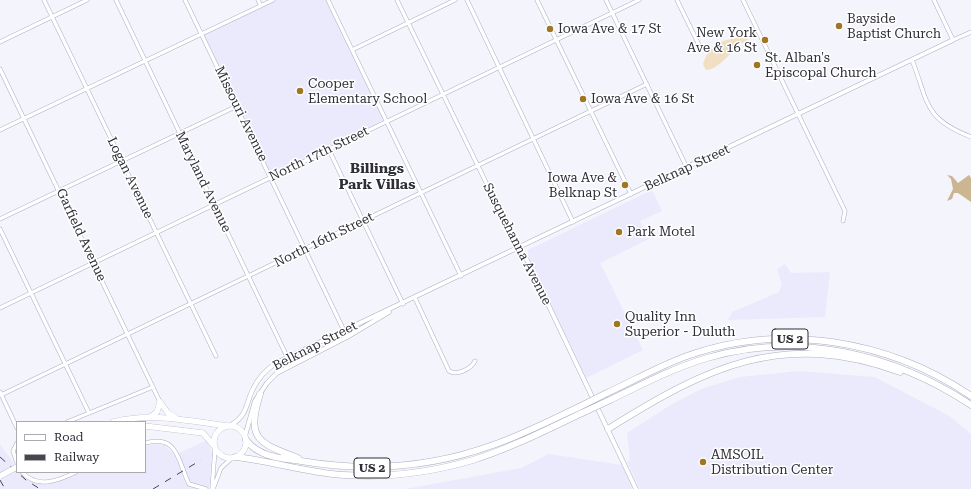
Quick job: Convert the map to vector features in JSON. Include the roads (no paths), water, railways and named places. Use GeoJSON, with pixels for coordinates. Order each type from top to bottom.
{"type":"FeatureCollection","features":[{"type":"Feature","properties":{"kind":"highway","name":"US 2"},"geometry":{"type":"LineString","coordinates":[[229,425],[238,428],[258,452],[313,463],[364,468],[405,466],[438,461],[494,445],[693,354],[746,342],[795,339],[833,342],[890,355],[929,372],[971,396]]}},
{"type":"Feature","properties":{"kind":"highway","name":"US 2"},"geometry":{"type":"LineString","coordinates":[[146,426],[202,433],[221,455],[311,471],[343,475],[381,476],[410,473],[472,460],[510,446],[666,373],[708,358],[760,348],[812,348],[850,353],[889,363],[926,379],[971,405]]}},
{"type":"Feature","properties":{"kind":"highway"},"geometry":{"type":"LineString","coordinates":[[608,429],[698,377],[727,366],[764,356],[804,353],[834,355],[869,362],[926,379]]}},
{"type":"Feature","properties":{"kind":"highway"},"geometry":{"type":"LineString","coordinates":[[260,394],[254,424],[258,438],[268,446],[313,463]]}},
{"type":"Feature","properties":{"kind":"highway"},"geometry":{"type":"LineString","coordinates":[[160,402],[169,414],[179,419]]}},
{"type":"Feature","properties":{"kind":"highway"},"geometry":{"type":"LineString","coordinates":[[149,417],[157,412],[160,402]]}},
{"type":"Feature","properties":{"kind":"highway"},"geometry":{"type":"LineString","coordinates":[[120,421],[149,417],[229,425]]}},
{"type":"Feature","properties":{"kind":"highway"},"geometry":{"type":"LineString","coordinates":[[215,447],[216,433],[229,425]]}},
{"type":"Feature","properties":{"kind":"highway"},"geometry":{"type":"LineString","coordinates":[[234,457],[245,448],[246,438]]}},
{"type":"Feature","properties":{"kind":"highway"},"geometry":{"type":"LineString","coordinates":[[0,476],[16,468]]}},
{"type":"Feature","properties":{"kind":"street","name":"Logan Avenue"},"geometry":{"type":"LineString","coordinates":[[44,0],[123,160],[216,356]]}},
{"type":"Feature","properties":{"kind":"street"},"geometry":{"type":"LineString","coordinates":[[0,42],[87,0]]}},
{"type":"Feature","properties":{"kind":"street","name":"Maryland Avenue"},"geometry":{"type":"LineString","coordinates":[[116,0],[291,365]]}},
{"type":"Feature","properties":{"kind":"street","name":"Missouri Avenue"},"geometry":{"type":"LineString","coordinates":[[185,0],[347,337]]}},
{"type":"Feature","properties":{"kind":"street"},"geometry":{"type":"LineString","coordinates":[[258,0],[261,6]]}},
{"type":"Feature","properties":{"kind":"street"},"geometry":{"type":"LineString","coordinates":[[0,130],[273,0]]}},
{"type":"Feature","properties":{"kind":"street"},"geometry":{"type":"LineString","coordinates":[[328,0],[385,122],[461,276]]}},
{"type":"Feature","properties":{"kind":"street","name":"Susquehanna Avenue"},"geometry":{"type":"LineString","coordinates":[[397,0],[477,166],[518,248],[527,260],[636,489]]}},
{"type":"Feature","properties":{"kind":"street"},"geometry":{"type":"LineString","coordinates":[[352,50],[455,0]]}},
{"type":"Feature","properties":{"kind":"street"},"geometry":{"type":"LineString","coordinates":[[467,0],[573,222]]}},
{"type":"Feature","properties":{"kind":"street"},"geometry":{"type":"LineString","coordinates":[[537,0],[631,194]]}},
{"type":"Feature","properties":{"kind":"street"},"geometry":{"type":"LineString","coordinates":[[606,0],[687,168]]}},
{"type":"Feature","properties":{"kind":"street","name":"North 17th Street"},"geometry":{"type":"LineString","coordinates":[[0,308],[639,0]]}},
{"type":"Feature","properties":{"kind":"street"},"geometry":{"type":"LineString","coordinates":[[677,0],[698,45]]}},
{"type":"Feature","properties":{"kind":"street"},"geometry":{"type":"LineString","coordinates":[[743,0],[845,211],[843,221]]}},
{"type":"Feature","properties":{"kind":"street"},"geometry":{"type":"LineString","coordinates":[[934,0],[953,40]]}},
{"type":"Feature","properties":{"kind":"street","name":"Belknap Street"},"geometry":{"type":"LineString","coordinates":[[229,425],[243,415],[253,388],[262,375],[271,367],[288,357],[403,304],[971,32]]}},
{"type":"Feature","properties":{"kind":"street"},"geometry":{"type":"LineString","coordinates":[[912,60],[929,109],[949,127],[971,137]]}},
{"type":"Feature","properties":{"kind":"street","name":"Garfield Avenue"},"geometry":{"type":"LineString","coordinates":[[0,69],[60,191],[160,402]]}},
{"type":"Feature","properties":{"kind":"street","name":"North 16th Street"},"geometry":{"type":"LineString","coordinates":[[1,393],[65,365],[364,222],[647,84]]}},
{"type":"Feature","properties":{"kind":"street"},"geometry":{"type":"LineString","coordinates":[[0,219],[237,106]]}},
{"type":"Feature","properties":{"kind":"street"},"geometry":{"type":"LineString","coordinates":[[329,150],[403,304]]}},
{"type":"Feature","properties":{"kind":"street"},"geometry":{"type":"LineString","coordinates":[[0,229],[89,413]]}},
{"type":"Feature","properties":{"kind":"street"},"geometry":{"type":"LineString","coordinates":[[415,298],[449,371],[456,373],[470,367],[475,362]]}},
{"type":"Feature","properties":{"kind":"street","name":"Belknap Street"},"geometry":{"type":"LineString","coordinates":[[246,438],[251,412],[260,394],[273,376],[291,365],[347,337],[403,304]]}},
{"type":"Feature","properties":{"kind":"street"},"geometry":{"type":"LineString","coordinates":[[69,421],[153,387]]}},
{"type":"Feature","properties":{"kind":"street"},"geometry":{"type":"LineString","coordinates":[[1,393],[16,426]]}},
{"type":"Feature","properties":{"kind":"street"},"geometry":{"type":"LineString","coordinates":[[146,443],[160,441],[170,445],[176,452],[189,484],[206,489]]}},
{"type":"Feature","properties":{"kind":"street"},"geometry":{"type":"LineString","coordinates":[[16,445],[13,451],[16,460]]}},
{"type":"Feature","properties":{"kind":"street"},"geometry":{"type":"LineString","coordinates":[[213,489],[215,447]]}},
{"type":"Feature","properties":{"kind":"street"},"geometry":{"type":"LineString","coordinates":[[213,489],[221,468],[234,457]]}},
{"type":"Feature","properties":{"kind":"street"},"geometry":{"type":"LineString","coordinates":[[23,473],[29,479],[45,483],[57,481],[74,473]]}},
{"type":"Feature","properties":{"kind":"railway"},"geometry":{"type":"LineString","coordinates":[[0,457],[16,471]]}},
{"type":"Feature","properties":{"kind":"railway"},"geometry":{"type":"LineString","coordinates":[[153,489],[201,460]]}},
{"type":"Feature","properties":{"kind":"railway"},"geometry":{"type":"LineString","coordinates":[[18,473],[40,489]]}},
{"type":"Feature","properties":{"kind":"railway"},"geometry":{"type":"LineString","coordinates":[[0,480],[5,489]]}},
{"type":"Feature","properties":{"kind":"place","name":"Bayside Baptist Church"},"geometry":{"type":"Point","coordinates":[839,26]}},
{"type":"Feature","properties":{"kind":"place","name":"Iowa Ave & 17 St"},"geometry":{"type":"Point","coordinates":[550,29]}},
{"type":"Feature","properties":{"kind":"place","name":"New York Ave & 16 St"},"geometry":{"type":"Point","coordinates":[765,40]}},
{"type":"Feature","properties":{"kind":"place","name":"St. Alban's Episcopal Church"},"geometry":{"type":"Point","coordinates":[757,65]}},
{"type":"Feature","properties":{"kind":"place","name":"Cooper Elementary School"},"geometry":{"type":"Point","coordinates":[300,91]}},
{"type":"Feature","properties":{"kind":"place","name":"Iowa Ave & 16 St"},"geometry":{"type":"Point","coordinates":[583,99]}},
{"type":"Feature","properties":{"kind":"place","name":"Iowa Ave & Belknap St"},"geometry":{"type":"Point","coordinates":[625,185]}},
{"type":"Feature","properties":{"kind":"place","name":"Park Motel"},"geometry":{"type":"Point","coordinates":[619,232]}},
{"type":"Feature","properties":{"kind":"place","name":"Quality Inn Superior - Duluth"},"geometry":{"type":"Point","coordinates":[617,324]}},
{"type":"Feature","properties":{"kind":"place","name":"AMSOIL Distribution Center"},"geometry":{"type":"Point","coordinates":[703,462]}},
{"type":"Feature","properties":{"kind":"district","name":"Billings Park Villas"},"geometry":{"type":"Point","coordinates":[377,178]}}]}
